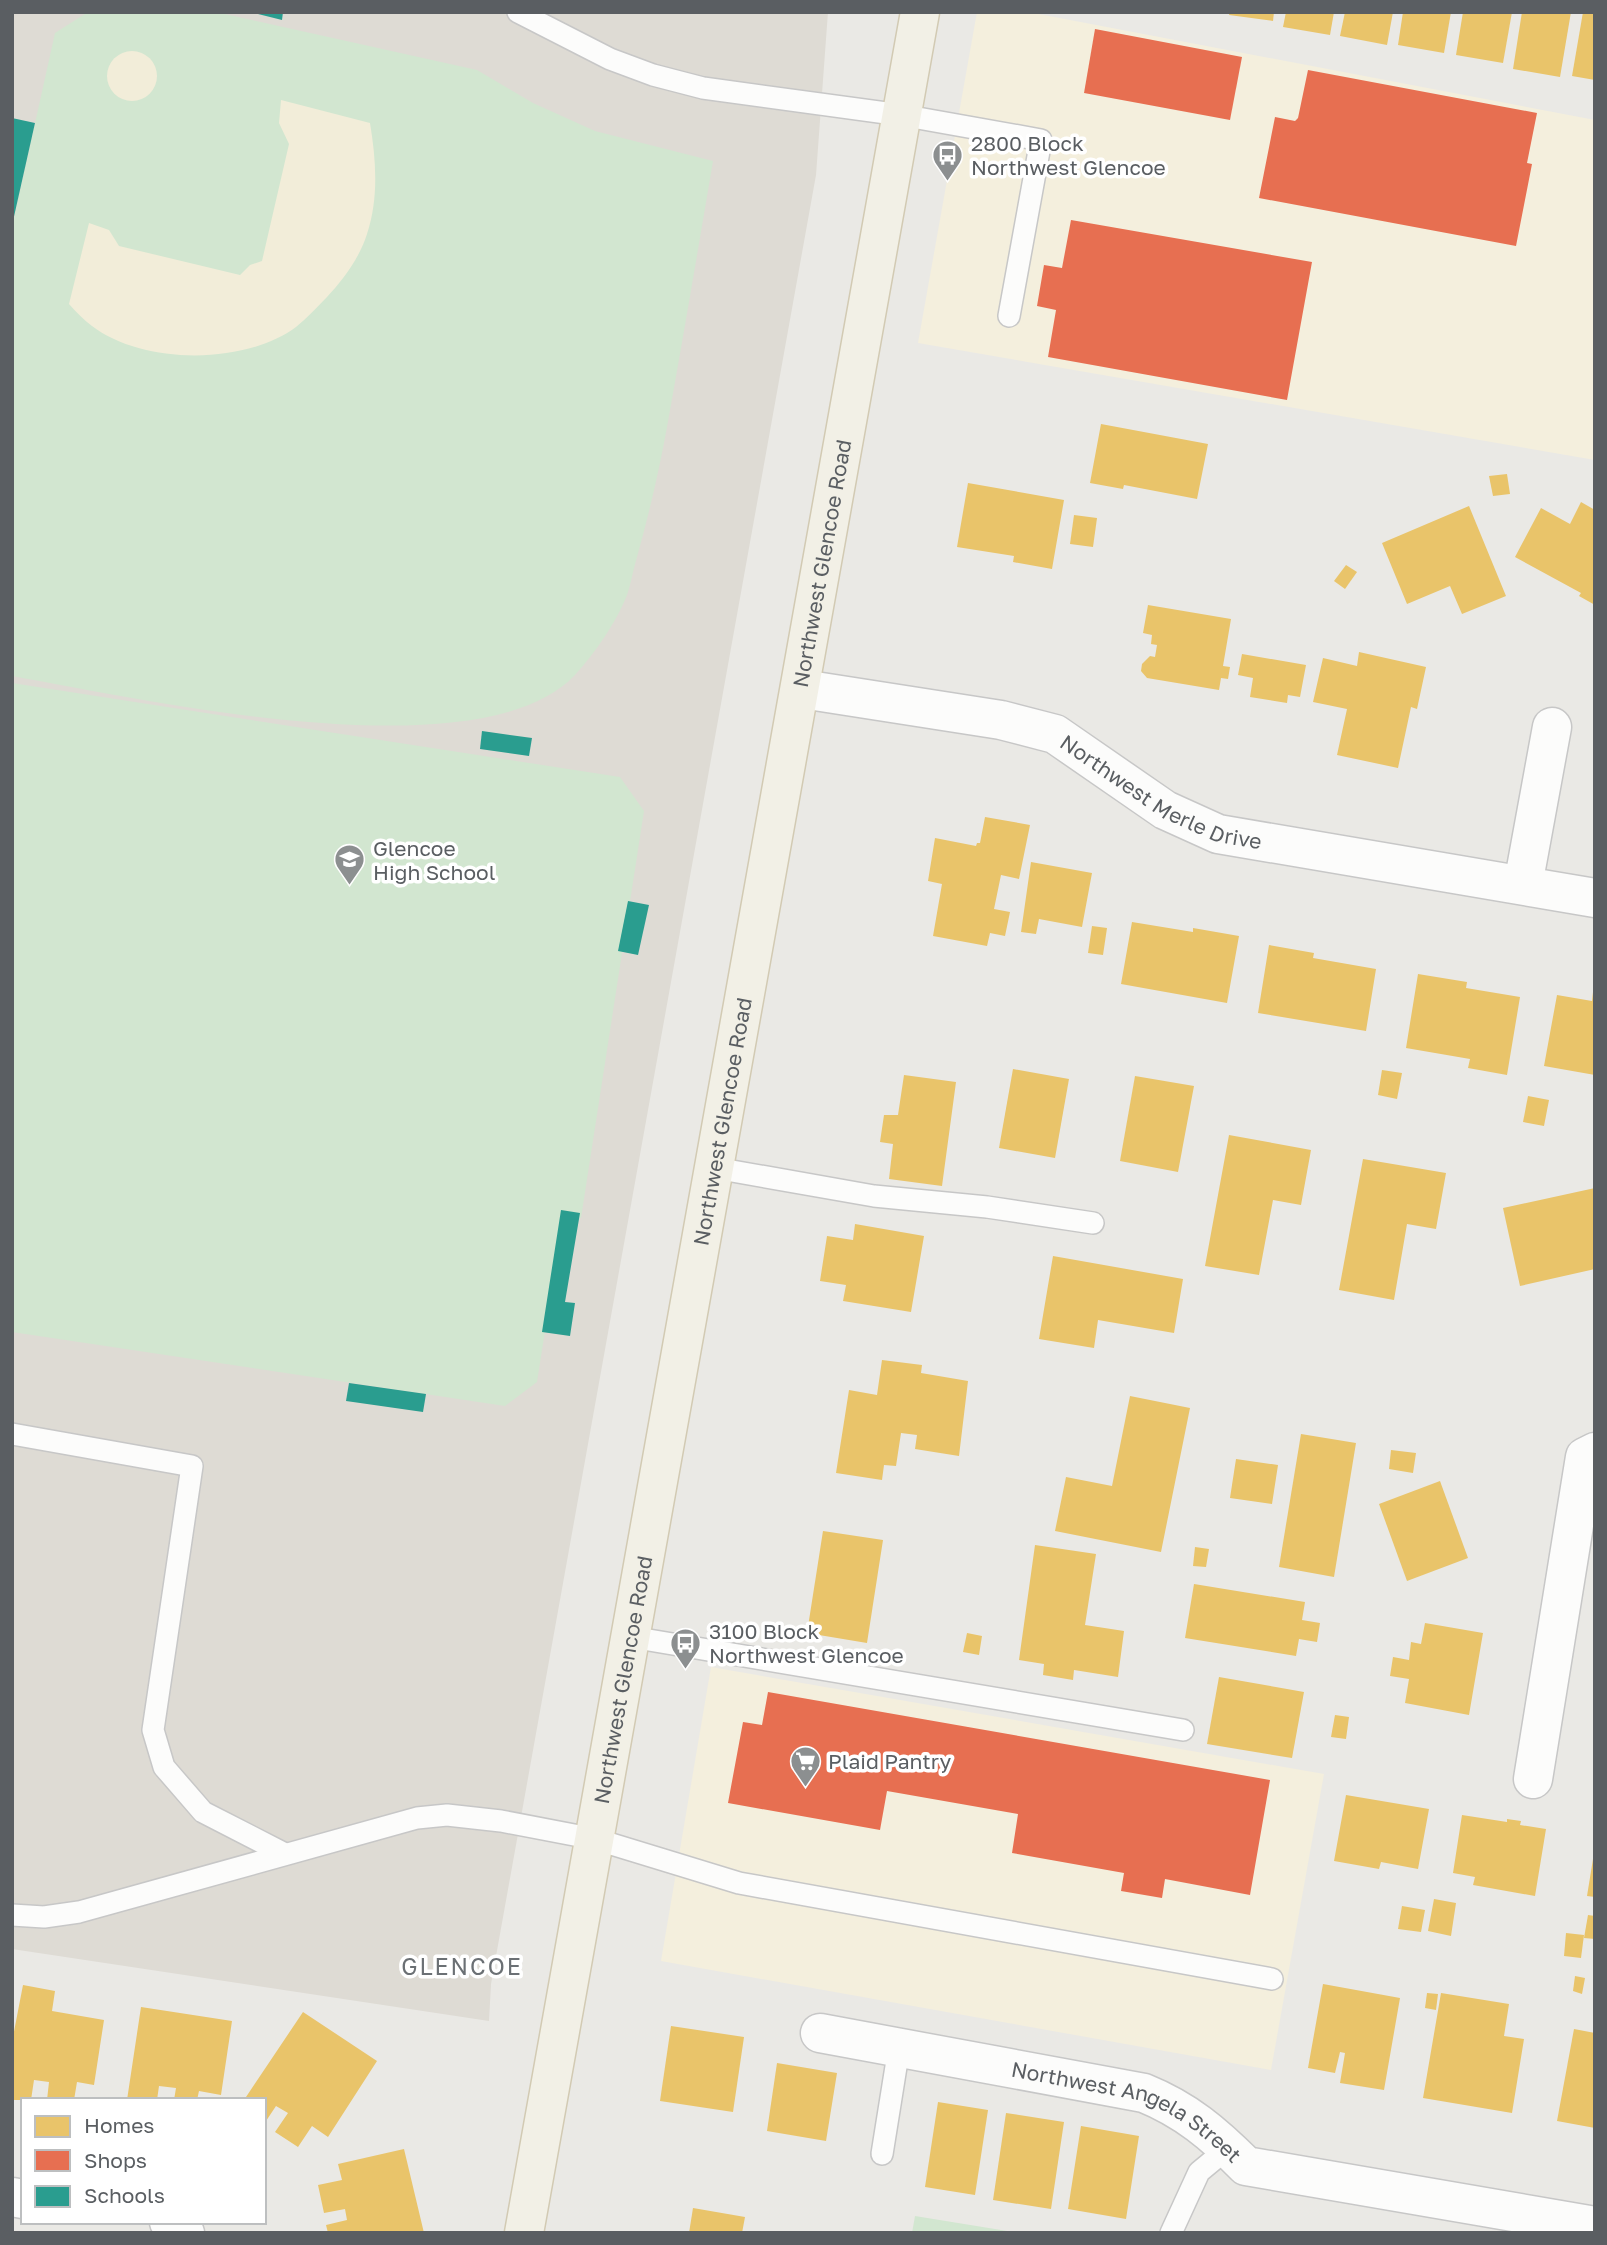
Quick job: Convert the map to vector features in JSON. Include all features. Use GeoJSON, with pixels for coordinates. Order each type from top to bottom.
{"type":"FeatureCollection","features":[{"type":"Feature","properties":{"kind":"main road","name":"Northwest Glencoe Road"},"geometry":{"type":"LineString","coordinates":[[524,2233],[802,689],[920,12]]}},
{"type":"Feature","properties":{"kind":"street","name":"Northwest Merle Drive"},"geometry":{"type":"LineString","coordinates":[[802,689],[1001,720],[1055,734],[1165,810],[1218,834],[1595,898]]}},
{"type":"Feature","properties":{"kind":"street"},"geometry":{"type":"LineString","coordinates":[[1523,885],[1552,727]]}},
{"type":"Feature","properties":{"kind":"street"},"geometry":{"type":"LineString","coordinates":[[1533,1780],[1590,1454]]}},
{"type":"Feature","properties":{"kind":"street","name":"Northwest Angela Street"},"geometry":{"type":"LineString","coordinates":[[820,2033],[1144,2093],[1177,2107],[1246,2166],[1595,2227]]}},
{"type":"Feature","properties":{"kind":"lane"},"geometry":{"type":"LineString","coordinates":[[517,12],[564,38],[653,75],[758,98],[901,116],[1041,140],[1009,316]]}},
{"type":"Feature","properties":{"kind":"lane"},"geometry":{"type":"LineString","coordinates":[[715,1168],[874,1196],[988,1206],[1093,1223]]}},
{"type":"Feature","properties":{"kind":"lane"},"geometry":{"type":"LineString","coordinates":[[12,1434],[192,1466],[153,1730],[164,1767],[203,1812],[285,1854]]}},
{"type":"Feature","properties":{"kind":"lane"},"geometry":{"type":"LineString","coordinates":[[631,1637],[1183,1730]]}},
{"type":"Feature","properties":{"kind":"lane"},"geometry":{"type":"LineString","coordinates":[[12,1915],[44,1917],[79,1912],[417,1818],[447,1815],[474,1817],[595,1839],[739,1883],[1272,1979]]}},
{"type":"Feature","properties":{"kind":"lane"},"geometry":{"type":"LineString","coordinates":[[882,2154],[899,2048]]}},
{"type":"Feature","properties":{"kind":"lane"},"geometry":{"type":"LineString","coordinates":[[1171,2233],[1199,2172],[1228,2148]]}},
{"type":"Feature","properties":{"kind":"shaded area","name":"Glencoe High School"},"geometry":{"type":"Polygon","coordinates":[[[12,12],[828,12],[816,175],[491,1984],[489,2021],[12,1949],[12,12]]]}},
{"type":"Feature","properties":{"kind":"shaded area"},"geometry":{"type":"Polygon","coordinates":[[[977,12],[1028,12],[1595,120],[1595,460],[918,343],[977,12]]]}},
{"type":"Feature","properties":{"kind":"shaded area"},"geometry":{"type":"Polygon","coordinates":[[[711,1667],[1324,1774],[1271,2070],[661,1961],[711,1667]]]}},
{"type":"Feature","properties":{"kind":"green space"},"geometry":{"type":"Polygon","coordinates":[[[88,12],[216,12],[477,70],[533,103],[595,131],[713,161],[664,443],[630,586],[611,627],[575,675],[529,705],[465,721],[388,726],[305,722],[220,712],[12,676],[12,227],[55,33],[88,12]]]}},
{"type":"Feature","properties":{"kind":"green space"},"geometry":{"type":"Polygon","coordinates":[[[12,683],[620,777],[644,811],[581,1218],[563,1215],[537,1382],[505,1406],[12,1332],[12,683]]]}},
{"type":"Feature","properties":{"kind":"green space"},"geometry":{"type":"Polygon","coordinates":[[[915,2216],[1019,2233],[912,2233],[915,2216]]]}},
{"type":"Feature","properties":{"kind":"sand"},"geometry":{"type":"Polygon","coordinates":[[[132,51],[150,58],[157,76],[150,94],[132,101],[114,94],[107,76],[114,58],[132,51]]]}},
{"type":"Feature","properties":{"kind":"sand"},"geometry":{"type":"Polygon","coordinates":[[[281,100],[370,123],[375,178],[371,220],[360,251],[333,290],[296,327],[275,339],[222,354],[166,353],[138,348],[113,339],[83,319],[69,304],[89,223],[109,230],[119,246],[240,275],[250,265],[262,261],[289,144],[279,123],[281,100]]]}},
{"type":"Feature","properties":{"kind":"building: Homes"},"geometry":{"type":"Polygon","coordinates":[[[1230,12],[1274,12],[1273,21],[1229,15],[1230,12]]]}},
{"type":"Feature","properties":{"kind":"building: Homes"},"geometry":{"type":"Polygon","coordinates":[[[1286,12],[1334,12],[1330,35],[1283,27],[1286,12]]]}},
{"type":"Feature","properties":{"kind":"building: Homes"},"geometry":{"type":"Polygon","coordinates":[[[1345,12],[1393,12],[1387,45],[1340,36],[1345,12]]]}},
{"type":"Feature","properties":{"kind":"building: Homes"},"geometry":{"type":"Polygon","coordinates":[[[1403,12],[1451,12],[1444,53],[1398,45],[1403,12]]]}},
{"type":"Feature","properties":{"kind":"building: Homes"},"geometry":{"type":"Polygon","coordinates":[[[1463,12],[1512,12],[1503,63],[1456,55],[1463,12]]]}},
{"type":"Feature","properties":{"kind":"building: Homes"},"geometry":{"type":"Polygon","coordinates":[[[1522,12],[1571,12],[1560,77],[1513,69],[1522,12]]]}},
{"type":"Feature","properties":{"kind":"building: Homes"},"geometry":{"type":"Polygon","coordinates":[[[1583,12],[1595,12],[1595,80],[1572,76],[1583,12]]]}},
{"type":"Feature","properties":{"kind":"building: Homes"},"geometry":{"type":"Polygon","coordinates":[[[1101,424],[1208,444],[1197,499],[1124,485],[1123,489],[1090,483],[1101,424]]]}},
{"type":"Feature","properties":{"kind":"building: Homes"},"geometry":{"type":"Polygon","coordinates":[[[1507,474],[1510,494],[1493,496],[1489,476],[1507,474]]]}},
{"type":"Feature","properties":{"kind":"building: Homes"},"geometry":{"type":"Polygon","coordinates":[[[968,483],[1064,500],[1052,569],[1013,562],[1014,556],[957,547],[968,483]]]}},
{"type":"Feature","properties":{"kind":"building: Homes"},"geometry":{"type":"Polygon","coordinates":[[[1581,502],[1595,510],[1595,605],[1579,596],[1581,593],[1515,557],[1541,508],[1570,524],[1581,502]]]}},
{"type":"Feature","properties":{"kind":"building: Homes"},"geometry":{"type":"Polygon","coordinates":[[[1469,506],[1506,596],[1462,614],[1450,586],[1407,604],[1382,543],[1469,506]]]}},
{"type":"Feature","properties":{"kind":"building: Homes"},"geometry":{"type":"Polygon","coordinates":[[[1074,515],[1097,518],[1093,547],[1070,544],[1074,515]]]}},
{"type":"Feature","properties":{"kind":"building: Homes"},"geometry":{"type":"Polygon","coordinates":[[[1346,565],[1357,572],[1345,589],[1334,581],[1346,565]]]}},
{"type":"Feature","properties":{"kind":"building: Homes"},"geometry":{"type":"Polygon","coordinates":[[[1148,605],[1231,619],[1223,666],[1230,667],[1228,679],[1221,678],[1219,690],[1147,678],[1141,671],[1142,664],[1150,656],[1155,657],[1157,645],[1151,644],[1152,635],[1143,633],[1148,605]]]}},
{"type":"Feature","properties":{"kind":"building: Homes"},"geometry":{"type":"Polygon","coordinates":[[[1359,652],[1426,667],[1417,709],[1411,707],[1398,768],[1337,755],[1347,709],[1313,702],[1323,658],[1357,666],[1359,652]]]}},
{"type":"Feature","properties":{"kind":"building: Homes"},"geometry":{"type":"Polygon","coordinates":[[[1242,654],[1306,665],[1300,697],[1288,695],[1287,703],[1250,697],[1253,678],[1238,675],[1242,654]]]}},
{"type":"Feature","properties":{"kind":"building: Homes"},"geometry":{"type":"Polygon","coordinates":[[[985,817],[1030,825],[1019,879],[1001,875],[994,909],[1010,912],[1005,936],[990,933],[987,946],[933,936],[942,884],[928,881],[935,838],[976,846],[980,843],[985,817]]]}},
{"type":"Feature","properties":{"kind":"building: Homes"},"geometry":{"type":"Polygon","coordinates":[[[1031,862],[1092,873],[1082,927],[1039,919],[1036,934],[1021,932],[1031,862]]]}},
{"type":"Feature","properties":{"kind":"building: Homes"},"geometry":{"type":"Polygon","coordinates":[[[1132,922],[1239,936],[1227,1003],[1121,984],[1132,922]]]}},
{"type":"Feature","properties":{"kind":"building: Homes"},"geometry":{"type":"Polygon","coordinates":[[[1092,926],[1107,928],[1103,955],[1088,953],[1092,926]]]}},
{"type":"Feature","properties":{"kind":"building: Homes"},"geometry":{"type":"Polygon","coordinates":[[[1269,945],[1314,953],[1313,958],[1376,969],[1366,1031],[1258,1013],[1269,945]]]}},
{"type":"Feature","properties":{"kind":"building: Homes"},"geometry":{"type":"Polygon","coordinates":[[[1418,974],[1467,982],[1466,988],[1520,997],[1507,1075],[1468,1068],[1470,1059],[1406,1048],[1418,974]]]}},
{"type":"Feature","properties":{"kind":"building: Homes"},"geometry":{"type":"Polygon","coordinates":[[[1593,992],[1595,1075],[1544,1066],[1557,995],[1592,1001],[1593,992]]]}},
{"type":"Feature","properties":{"kind":"building: Homes"},"geometry":{"type":"Polygon","coordinates":[[[1013,1069],[1069,1079],[1055,1158],[999,1148],[1013,1069]]]}},
{"type":"Feature","properties":{"kind":"building: Homes"},"geometry":{"type":"Polygon","coordinates":[[[1382,1070],[1402,1073],[1397,1099],[1378,1095],[1382,1070]]]}},
{"type":"Feature","properties":{"kind":"building: Homes"},"geometry":{"type":"Polygon","coordinates":[[[904,1075],[956,1082],[942,1186],[889,1179],[893,1144],[880,1142],[884,1115],[898,1115],[904,1075]]]}},
{"type":"Feature","properties":{"kind":"building: Homes"},"geometry":{"type":"Polygon","coordinates":[[[1135,1076],[1194,1086],[1178,1172],[1120,1161],[1135,1076]]]}},
{"type":"Feature","properties":{"kind":"building: Homes"},"geometry":{"type":"Polygon","coordinates":[[[1528,1096],[1549,1100],[1544,1126],[1523,1122],[1528,1096]]]}},
{"type":"Feature","properties":{"kind":"building: Homes"},"geometry":{"type":"Polygon","coordinates":[[[1229,1135],[1311,1150],[1301,1205],[1273,1200],[1259,1275],[1205,1266],[1229,1135]]]}},
{"type":"Feature","properties":{"kind":"building: Homes"},"geometry":{"type":"Polygon","coordinates":[[[1363,1159],[1446,1173],[1436,1229],[1407,1224],[1394,1300],[1339,1290],[1363,1159]]]}},
{"type":"Feature","properties":{"kind":"building: Homes"},"geometry":{"type":"Polygon","coordinates":[[[1595,1188],[1595,1269],[1520,1286],[1503,1208],[1595,1188]]]}},
{"type":"Feature","properties":{"kind":"building: Homes"},"geometry":{"type":"Polygon","coordinates":[[[855,1224],[924,1236],[911,1312],[843,1301],[846,1285],[820,1281],[827,1236],[853,1240],[855,1224]]]}},
{"type":"Feature","properties":{"kind":"building: Homes"},"geometry":{"type":"Polygon","coordinates":[[[1053,1256],[1183,1279],[1174,1333],[1098,1320],[1094,1348],[1039,1339],[1053,1256]]]}},
{"type":"Feature","properties":{"kind":"building: Homes"},"geometry":{"type":"Polygon","coordinates":[[[882,1360],[922,1365],[921,1373],[968,1381],[959,1456],[915,1449],[917,1435],[901,1433],[896,1466],[884,1465],[882,1480],[836,1473],[849,1390],[877,1395],[882,1360]]]}},
{"type":"Feature","properties":{"kind":"building: Homes"},"geometry":{"type":"Polygon","coordinates":[[[1130,1396],[1190,1408],[1161,1552],[1055,1531],[1066,1477],[1112,1486],[1130,1396]]]}},
{"type":"Feature","properties":{"kind":"building: Homes"},"geometry":{"type":"Polygon","coordinates":[[[1301,1434],[1356,1443],[1334,1577],[1279,1567],[1301,1434]]]}},
{"type":"Feature","properties":{"kind":"building: Homes"},"geometry":{"type":"Polygon","coordinates":[[[1391,1450],[1416,1453],[1413,1473],[1389,1469],[1391,1450]]]}},
{"type":"Feature","properties":{"kind":"building: Homes"},"geometry":{"type":"Polygon","coordinates":[[[1236,1459],[1278,1465],[1272,1504],[1230,1498],[1236,1459]]]}},
{"type":"Feature","properties":{"kind":"building: Homes"},"geometry":{"type":"Polygon","coordinates":[[[1440,1481],[1468,1558],[1407,1581],[1379,1504],[1440,1481]]]}},
{"type":"Feature","properties":{"kind":"building: Homes"},"geometry":{"type":"Polygon","coordinates":[[[823,1531],[883,1540],[867,1643],[807,1633],[823,1531]]]}},
{"type":"Feature","properties":{"kind":"building: Homes"},"geometry":{"type":"Polygon","coordinates":[[[1035,1545],[1096,1554],[1085,1625],[1124,1631],[1118,1677],[1074,1670],[1073,1680],[1043,1675],[1044,1664],[1019,1660],[1035,1545]]]}},
{"type":"Feature","properties":{"kind":"building: Homes"},"geometry":{"type":"Polygon","coordinates":[[[1195,1547],[1209,1549],[1206,1567],[1193,1566],[1195,1547]]]}},
{"type":"Feature","properties":{"kind":"building: Homes"},"geometry":{"type":"Polygon","coordinates":[[[1194,1584],[1305,1602],[1302,1620],[1320,1623],[1317,1642],[1299,1639],[1296,1656],[1185,1638],[1194,1584]]]}},
{"type":"Feature","properties":{"kind":"building: Homes"},"geometry":{"type":"Polygon","coordinates":[[[1425,1623],[1483,1633],[1469,1715],[1405,1703],[1409,1679],[1390,1676],[1393,1657],[1409,1660],[1411,1642],[1421,1644],[1425,1623]]]}},
{"type":"Feature","properties":{"kind":"building: Homes"},"geometry":{"type":"Polygon","coordinates":[[[967,1633],[982,1636],[979,1655],[963,1652],[967,1633]]]}},
{"type":"Feature","properties":{"kind":"building: Homes"},"geometry":{"type":"Polygon","coordinates":[[[1219,1677],[1304,1692],[1292,1758],[1207,1744],[1219,1677]]]}},
{"type":"Feature","properties":{"kind":"building: Homes"},"geometry":{"type":"Polygon","coordinates":[[[1335,1715],[1349,1717],[1346,1739],[1331,1737],[1335,1715]]]}},
{"type":"Feature","properties":{"kind":"building: Homes"},"geometry":{"type":"Polygon","coordinates":[[[1346,1795],[1429,1809],[1418,1869],[1381,1862],[1379,1869],[1334,1861],[1346,1795]]]}},
{"type":"Feature","properties":{"kind":"building: Homes"},"geometry":{"type":"Polygon","coordinates":[[[1462,1815],[1507,1822],[1507,1819],[1521,1821],[1520,1825],[1546,1829],[1535,1896],[1473,1885],[1475,1877],[1453,1873],[1462,1815]]]}},
{"type":"Feature","properties":{"kind":"building: Homes"},"geometry":{"type":"Polygon","coordinates":[[[1595,1859],[1595,1897],[1587,1896],[1595,1859]]]}},
{"type":"Feature","properties":{"kind":"building: Homes"},"geometry":{"type":"Polygon","coordinates":[[[1434,1899],[1456,1903],[1451,1936],[1428,1931],[1434,1899]]]}},
{"type":"Feature","properties":{"kind":"building: Homes"},"geometry":{"type":"Polygon","coordinates":[[[1402,1906],[1425,1910],[1421,1932],[1398,1929],[1402,1906]]]}},
{"type":"Feature","properties":{"kind":"building: Homes"},"geometry":{"type":"Polygon","coordinates":[[[1588,1915],[1595,1916],[1595,1939],[1584,1938],[1588,1915]]]}},
{"type":"Feature","properties":{"kind":"building: Homes"},"geometry":{"type":"Polygon","coordinates":[[[1566,1933],[1584,1935],[1581,1958],[1564,1956],[1566,1933]]]}},
{"type":"Feature","properties":{"kind":"building: Homes"},"geometry":{"type":"Polygon","coordinates":[[[1575,1976],[1585,1978],[1582,1994],[1573,1991],[1575,1976]]]}},
{"type":"Feature","properties":{"kind":"building: Homes"},"geometry":{"type":"Polygon","coordinates":[[[1323,1984],[1400,1998],[1384,2090],[1340,2083],[1345,2053],[1340,2052],[1335,2073],[1308,2068],[1323,1984]]]}},
{"type":"Feature","properties":{"kind":"building: Homes"},"geometry":{"type":"Polygon","coordinates":[[[23,1985],[55,1991],[52,2011],[104,2020],[94,2085],[77,2082],[74,2098],[47,2098],[49,2082],[34,2080],[31,2098],[12,2100],[12,2042],[23,1985]]]}},
{"type":"Feature","properties":{"kind":"building: Homes"},"geometry":{"type":"Polygon","coordinates":[[[1427,1993],[1438,1994],[1436,2010],[1425,2008],[1427,1993]]]}},
{"type":"Feature","properties":{"kind":"building: Homes"},"geometry":{"type":"Polygon","coordinates":[[[1441,1993],[1509,2004],[1504,2036],[1524,2039],[1512,2113],[1423,2098],[1441,1993]]]}},
{"type":"Feature","properties":{"kind":"building: Homes"},"geometry":{"type":"Polygon","coordinates":[[[141,2007],[232,2021],[221,2095],[199,2091],[197,2098],[174,2098],[176,2088],[159,2086],[157,2098],[127,2098],[141,2007]]]}},
{"type":"Feature","properties":{"kind":"building: Homes"},"geometry":{"type":"Polygon","coordinates":[[[303,2012],[377,2061],[328,2137],[312,2126],[298,2147],[275,2132],[288,2113],[276,2106],[266,2121],[266,2098],[245,2098],[303,2012]]]}},
{"type":"Feature","properties":{"kind":"building: Homes"},"geometry":{"type":"Polygon","coordinates":[[[671,2026],[744,2037],[733,2112],[660,2101],[671,2026]]]}},
{"type":"Feature","properties":{"kind":"building: Homes"},"geometry":{"type":"Polygon","coordinates":[[[1574,2029],[1595,2033],[1595,2128],[1557,2121],[1574,2029]]]}},
{"type":"Feature","properties":{"kind":"building: Homes"},"geometry":{"type":"Polygon","coordinates":[[[777,2063],[837,2073],[826,2141],[767,2131],[777,2063]]]}},
{"type":"Feature","properties":{"kind":"building: Homes"},"geometry":{"type":"Polygon","coordinates":[[[938,2102],[988,2110],[975,2195],[925,2187],[938,2102]]]}},
{"type":"Feature","properties":{"kind":"building: Homes"},"geometry":{"type":"Polygon","coordinates":[[[1006,2113],[1064,2122],[1051,2209],[993,2200],[1006,2113]]]}},
{"type":"Feature","properties":{"kind":"building: Homes"},"geometry":{"type":"Polygon","coordinates":[[[1081,2126],[1139,2136],[1126,2219],[1068,2209],[1081,2126]]]}},
{"type":"Feature","properties":{"kind":"building: Homes"},"geometry":{"type":"Polygon","coordinates":[[[404,2149],[424,2233],[328,2233],[326,2225],[347,2220],[345,2209],[324,2213],[318,2185],[342,2180],[338,2164],[404,2149]]]}},
{"type":"Feature","properties":{"kind":"building: Homes"},"geometry":{"type":"Polygon","coordinates":[[[693,2208],[745,2217],[742,2233],[689,2233],[693,2208]]]}},
{"type":"Feature","properties":{"kind":"building: Shops"},"geometry":{"type":"Polygon","coordinates":[[[1095,29],[1242,57],[1230,120],[1084,93],[1095,29]]]}},
{"type":"Feature","properties":{"kind":"building: Shops"},"geometry":{"type":"Polygon","coordinates":[[[1308,70],[1537,113],[1527,163],[1532,164],[1516,246],[1259,198],[1275,117],[1295,121],[1298,118],[1308,70]]]}},
{"type":"Feature","properties":{"kind":"building: Shops"},"geometry":{"type":"Polygon","coordinates":[[[1071,220],[1312,262],[1287,400],[1048,357],[1056,310],[1037,306],[1044,265],[1062,268],[1071,220]]]}},
{"type":"Feature","properties":{"kind":"building: Shops"},"geometry":{"type":"Polygon","coordinates":[[[768,1692],[1270,1780],[1250,1895],[1165,1879],[1162,1898],[1121,1891],[1124,1873],[1012,1853],[1018,1814],[887,1791],[880,1830],[728,1803],[743,1722],[762,1725],[768,1692]]]}},
{"type":"Feature","properties":{"kind":"building: Schools"},"geometry":{"type":"Polygon","coordinates":[[[250,12],[283,12],[282,20],[250,12]]]}},
{"type":"Feature","properties":{"kind":"building: Schools"},"geometry":{"type":"Polygon","coordinates":[[[12,118],[35,123],[13,221],[12,221],[12,118]]]}},
{"type":"Feature","properties":{"kind":"building: Schools"},"geometry":{"type":"Polygon","coordinates":[[[482,731],[532,738],[529,756],[480,749],[482,731]]]}},
{"type":"Feature","properties":{"kind":"building: Schools"},"geometry":{"type":"Polygon","coordinates":[[[628,901],[649,905],[638,955],[618,951],[628,901]]]}},
{"type":"Feature","properties":{"kind":"building: Schools"},"geometry":{"type":"Polygon","coordinates":[[[561,1210],[580,1213],[565,1302],[575,1303],[570,1336],[542,1332],[561,1210]]]}},
{"type":"Feature","properties":{"kind":"building: Schools"},"geometry":{"type":"Polygon","coordinates":[[[349,1383],[426,1394],[423,1412],[346,1401],[349,1383]]]}},
{"type":"Feature","properties":{"kind":"place","name":"2800 Block Northwest Glencoe"},"geometry":{"type":"Point","coordinates":[948,182]}},
{"type":"Feature","properties":{"kind":"place","name":"Glencoe High School"},"geometry":{"type":"Point","coordinates":[350,887]}},
{"type":"Feature","properties":{"kind":"place","name":"3100 Block Northwest Glencoe"},"geometry":{"type":"Point","coordinates":[686,1670]}},
{"type":"Feature","properties":{"kind":"place","name":"Plaid Pantry"},"geometry":{"type":"Point","coordinates":[805,1788]}},
{"type":"Feature","properties":{"kind":"district","name":"GLENCOE"},"geometry":{"type":"Point","coordinates":[462,1966]}}]}
